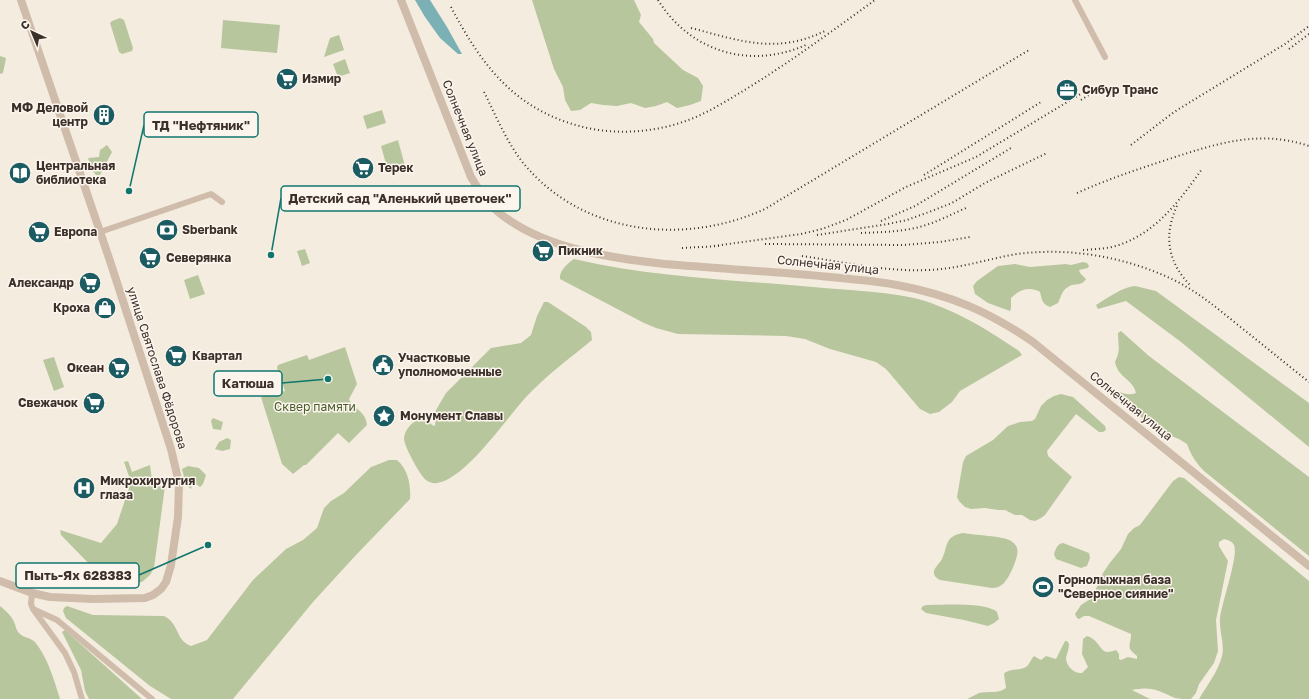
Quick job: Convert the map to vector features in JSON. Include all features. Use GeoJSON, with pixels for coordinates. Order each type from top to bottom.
{"type":"FeatureCollection","features":[{"type":"Feature","properties":{"kind":"street","name":"улица Святослава Фёдорова"},"geometry":{"type":"LineString","coordinates":[[0,581],[32,593],[60,598],[145,598],[153,595],[166,582],[171,565],[178,517],[179,484],[171,450],[149,378],[21,0]]}},
{"type":"Feature","properties":{"kind":"street","name":"Солнечная улица"},"geometry":{"type":"LineString","coordinates":[[401,0],[472,177],[480,192],[489,204],[507,219],[552,241],[573,248],[612,257],[717,269],[794,273],[875,282],[929,291],[960,302],[993,317],[1033,342],[1309,566]]}},
{"type":"Feature","properties":{"kind":"street"},"geometry":{"type":"LineString","coordinates":[[1075,0],[1105,58]]}},
{"type":"Feature","properties":{"kind":"street"},"geometry":{"type":"LineString","coordinates":[[100,232],[212,194],[222,202]]}},
{"type":"Feature","properties":{"kind":"street"},"geometry":{"type":"LineString","coordinates":[[32,593],[31,604],[33,609],[65,653],[74,672],[82,699]]}},
{"type":"Feature","properties":{"kind":"street"},"geometry":{"type":"LineString","coordinates":[[33,609],[57,620],[152,699]]}},
{"type":"Feature","properties":{"kind":"green space"},"geometry":{"type":"Polygon","coordinates":[[[532,0],[634,0],[641,15],[639,22],[653,39],[654,43],[683,70],[698,78],[703,86],[701,101],[677,108],[667,102],[645,108],[631,103],[617,106],[591,103],[580,110],[571,111],[565,100],[563,87],[554,69],[532,0]]]}},
{"type":"Feature","properties":{"kind":"green space"},"geometry":{"type":"Polygon","coordinates":[[[120,18],[124,20],[133,48],[132,51],[122,54],[119,52],[110,23],[120,18]]]}},
{"type":"Feature","properties":{"kind":"green space"},"geometry":{"type":"Polygon","coordinates":[[[223,20],[280,25],[277,53],[221,48],[223,20]]]}},
{"type":"Feature","properties":{"kind":"green space"},"geometry":{"type":"Polygon","coordinates":[[[339,35],[344,50],[324,57],[330,38],[339,35]]]}},
{"type":"Feature","properties":{"kind":"green space"},"geometry":{"type":"Polygon","coordinates":[[[0,56],[6,58],[3,73],[0,74],[0,56]]]}},
{"type":"Feature","properties":{"kind":"green space"},"geometry":{"type":"Polygon","coordinates":[[[345,59],[350,73],[338,77],[333,64],[345,59]]]}},
{"type":"Feature","properties":{"kind":"green space"},"geometry":{"type":"Polygon","coordinates":[[[382,110],[386,123],[367,129],[363,116],[382,110]]]}},
{"type":"Feature","properties":{"kind":"green space"},"geometry":{"type":"Polygon","coordinates":[[[398,140],[405,166],[388,171],[381,146],[398,140]]]}},
{"type":"Feature","properties":{"kind":"green space"},"geometry":{"type":"Polygon","coordinates":[[[107,145],[112,152],[100,175],[96,175],[92,170],[88,158],[99,157],[100,150],[107,145]]]}},
{"type":"Feature","properties":{"kind":"green space"},"geometry":{"type":"Polygon","coordinates":[[[305,249],[310,263],[302,266],[297,251],[305,249]]]}},
{"type":"Feature","properties":{"kind":"green space"},"geometry":{"type":"Polygon","coordinates":[[[574,259],[667,274],[906,296],[931,303],[966,318],[1009,344],[1022,355],[960,391],[952,402],[939,412],[930,414],[920,409],[886,369],[876,362],[830,349],[805,339],[786,336],[678,334],[644,323],[560,279],[562,270],[574,259]]]}},
{"type":"Feature","properties":{"kind":"green space"},"geometry":{"type":"Polygon","coordinates":[[[1083,262],[1087,263],[1089,266],[1088,268],[1079,270],[1086,279],[1080,284],[1066,288],[1058,303],[1050,307],[1044,303],[1040,292],[1032,289],[1021,291],[1011,298],[1010,311],[988,303],[975,294],[973,286],[977,281],[998,266],[1015,264],[1030,267],[1066,264],[1071,265],[1083,262]]]}},
{"type":"Feature","properties":{"kind":"green space"},"geometry":{"type":"Polygon","coordinates":[[[198,275],[205,294],[190,299],[184,280],[198,275]]]}},
{"type":"Feature","properties":{"kind":"green space"},"geometry":{"type":"Polygon","coordinates":[[[1135,286],[1156,291],[1309,403],[1309,447],[1181,342],[1126,301],[1098,309],[1096,305],[1110,296],[1124,289],[1135,286]]]}},
{"type":"Feature","properties":{"kind":"green space"},"geometry":{"type":"Polygon","coordinates":[[[544,302],[548,302],[586,327],[591,332],[592,340],[535,388],[519,405],[486,446],[460,471],[448,479],[437,483],[427,481],[416,467],[406,447],[404,438],[408,427],[424,417],[435,426],[436,410],[446,393],[491,348],[521,343],[531,335],[537,316],[544,302]]]}},
{"type":"Feature","properties":{"kind":"green space"},"geometry":{"type":"Polygon","coordinates":[[[1121,331],[1149,356],[1309,477],[1309,556],[1204,471],[1194,459],[1187,444],[1161,432],[1112,395],[1110,391],[1113,388],[1124,394],[1136,393],[1132,384],[1119,372],[1115,362],[1119,351],[1118,333],[1121,331]]]}},
{"type":"Feature","properties":{"kind":"green space","name":"Сквер памяти"},"geometry":{"type":"Polygon","coordinates":[[[345,347],[357,384],[349,399],[362,413],[367,425],[349,443],[338,433],[306,465],[293,474],[282,464],[261,397],[285,391],[277,368],[278,365],[307,355],[309,360],[345,347]]]}},
{"type":"Feature","properties":{"kind":"green space"},"geometry":{"type":"Polygon","coordinates":[[[54,357],[64,387],[54,391],[43,360],[54,357]]]}},
{"type":"Feature","properties":{"kind":"green space"},"geometry":{"type":"Polygon","coordinates":[[[1061,394],[1073,397],[1105,426],[1106,430],[1099,432],[1076,414],[1047,451],[1048,456],[1072,477],[1045,515],[1035,521],[1022,515],[1015,515],[1005,510],[985,508],[971,509],[965,507],[957,497],[963,462],[966,456],[993,440],[1008,426],[1020,422],[1032,421],[1035,419],[1041,406],[1047,400],[1061,394]]]}},
{"type":"Feature","properties":{"kind":"green space"},"geometry":{"type":"Polygon","coordinates":[[[213,418],[223,422],[221,430],[213,429],[211,421],[213,418]]]}},
{"type":"Feature","properties":{"kind":"green space"},"geometry":{"type":"Polygon","coordinates":[[[227,438],[231,440],[230,449],[222,451],[215,449],[219,442],[227,438]]]}},
{"type":"Feature","properties":{"kind":"green space"},"geometry":{"type":"Polygon","coordinates":[[[389,460],[397,460],[404,468],[410,488],[410,499],[313,602],[233,699],[171,699],[150,686],[66,618],[63,611],[67,606],[93,615],[164,616],[173,623],[182,640],[191,646],[207,640],[253,580],[286,549],[303,540],[317,528],[324,508],[331,501],[344,493],[371,467],[389,460]]]}},
{"type":"Feature","properties":{"kind":"green space"},"geometry":{"type":"Polygon","coordinates":[[[128,461],[132,472],[150,465],[153,487],[165,486],[154,568],[150,575],[142,582],[99,585],[97,572],[61,535],[60,530],[101,543],[117,524],[131,482],[124,462],[128,461]]]}},
{"type":"Feature","properties":{"kind":"green space"},"geometry":{"type":"Polygon","coordinates":[[[188,466],[199,468],[206,475],[203,484],[200,487],[193,482],[191,489],[186,485],[182,469],[188,466]]]}},
{"type":"Feature","properties":{"kind":"green space"},"geometry":{"type":"Polygon","coordinates":[[[1179,477],[1184,478],[1309,581],[1309,699],[1199,699],[1218,668],[1223,651],[1220,619],[1235,551],[1234,545],[1228,540],[1224,539],[1219,542],[1219,546],[1228,561],[1216,620],[1218,651],[1214,663],[1199,684],[1196,693],[1191,699],[1175,698],[1159,691],[1145,688],[1132,690],[1150,699],[967,699],[982,692],[996,692],[1003,690],[1006,688],[1004,674],[1009,671],[1026,667],[1034,656],[1041,660],[1046,656],[1056,659],[1065,641],[1069,644],[1066,658],[1067,664],[1073,671],[1079,673],[1082,673],[1088,667],[1082,654],[1083,639],[1087,636],[1094,640],[1102,650],[1108,652],[1116,650],[1119,654],[1119,659],[1121,660],[1128,657],[1137,659],[1137,656],[1130,648],[1131,634],[1089,616],[1084,616],[1079,619],[1075,614],[1081,605],[1092,598],[1103,573],[1121,549],[1128,534],[1140,525],[1173,481],[1179,477]]]}},
{"type":"Feature","properties":{"kind":"green space"},"geometry":{"type":"Polygon","coordinates":[[[963,533],[1007,539],[1015,545],[1018,551],[1017,556],[1008,577],[1003,584],[992,588],[940,580],[934,575],[934,572],[944,555],[950,539],[957,534],[963,533]]]}},
{"type":"Feature","properties":{"kind":"green space"},"geometry":{"type":"Polygon","coordinates":[[[1063,543],[1089,553],[1090,558],[1087,566],[1081,568],[1056,559],[1054,554],[1056,549],[1059,544],[1063,543]]]}},
{"type":"Feature","properties":{"kind":"green space"},"geometry":{"type":"Polygon","coordinates":[[[974,605],[997,612],[999,619],[988,626],[926,613],[921,609],[923,606],[974,605]]]}},
{"type":"Feature","properties":{"kind":"green space"},"geometry":{"type":"Polygon","coordinates":[[[0,606],[11,617],[15,623],[17,631],[22,636],[33,640],[40,648],[50,669],[60,699],[0,699],[0,606]]]}},
{"type":"Feature","properties":{"kind":"green space"},"geometry":{"type":"Polygon","coordinates":[[[65,630],[142,699],[89,699],[85,691],[81,670],[62,632],[65,630]]]}},
{"type":"Feature","properties":{"kind":"water"},"geometry":{"type":"Polygon","coordinates":[[[415,0],[430,0],[462,54],[458,54],[440,38],[415,0]]]}},
{"type":"Feature","properties":{"kind":"railway"},"geometry":{"type":"LineString","coordinates":[[658,0],[672,18],[687,33],[705,44],[724,52],[766,56],[787,52],[808,44]]}},
{"type":"Feature","properties":{"kind":"railway"},"geometry":{"type":"LineString","coordinates":[[451,7],[477,51],[491,69],[506,86],[524,100],[544,112],[566,122],[605,131],[632,132],[671,126],[696,117],[714,108],[743,91],[810,47],[875,0]]}},
{"type":"Feature","properties":{"kind":"railway"},"geometry":{"type":"LineString","coordinates":[[1131,145],[1174,112],[1285,44],[1309,26]]}},
{"type":"Feature","properties":{"kind":"railway"},"geometry":{"type":"LineString","coordinates":[[691,28],[743,41],[775,44],[809,38],[827,30]]}},
{"type":"Feature","properties":{"kind":"railway"},"geometry":{"type":"LineString","coordinates":[[1289,49],[1309,34]]}},
{"type":"Feature","properties":{"kind":"railway"},"geometry":{"type":"LineString","coordinates":[[484,92],[497,120],[524,164],[548,188],[575,206],[605,219],[636,227],[669,230],[701,228],[734,221],[765,209],[1029,50]]}},
{"type":"Feature","properties":{"kind":"railway"},"geometry":{"type":"LineString","coordinates":[[1081,100],[1101,87]]}},
{"type":"Feature","properties":{"kind":"railway"},"geometry":{"type":"LineString","coordinates":[[714,246],[801,234],[822,229],[846,220],[906,187],[976,157],[1084,92]]}},
{"type":"Feature","properties":{"kind":"railway"},"geometry":{"type":"LineString","coordinates":[[924,175],[1041,102]]}},
{"type":"Feature","properties":{"kind":"railway"},"geometry":{"type":"LineString","coordinates":[[1077,193],[1132,171],[1219,144],[1254,139],[1272,139],[1290,141],[1309,146]]}},
{"type":"Feature","properties":{"kind":"railway"},"geometry":{"type":"LineString","coordinates":[[881,221],[915,206],[1011,148]]}},
{"type":"Feature","properties":{"kind":"railway"},"geometry":{"type":"LineString","coordinates":[[817,235],[907,220],[952,203],[985,183],[1047,153]]}},
{"type":"Feature","properties":{"kind":"railway"},"geometry":{"type":"LineString","coordinates":[[1083,250],[1101,249],[1119,245],[1145,232],[1166,214],[1176,203],[1202,169]]}},
{"type":"Feature","properties":{"kind":"railway"},"geometry":{"type":"LineString","coordinates":[[1177,206],[1170,228],[1170,249],[1177,268],[1191,286]]}},
{"type":"Feature","properties":{"kind":"railway"},"geometry":{"type":"LineString","coordinates":[[861,233],[910,229],[936,222],[966,208]]}},
{"type":"Feature","properties":{"kind":"railway"},"geometry":{"type":"LineString","coordinates":[[765,244],[904,245],[940,242],[970,237]]}},
{"type":"Feature","properties":{"kind":"railway"},"geometry":{"type":"LineString","coordinates":[[682,248],[720,246]]}},
{"type":"Feature","properties":{"kind":"railway"},"geometry":{"type":"LineString","coordinates":[[802,256],[896,270],[951,268],[1006,256],[1037,252],[1077,253],[1117,260],[1156,272],[1174,280],[1199,295],[1215,306],[1309,382]]}},
{"type":"Feature","properties":{"kind":"place","name":"Измир"},"geometry":{"type":"Point","coordinates":[287,79]}},
{"type":"Feature","properties":{"kind":"place","name":"Сибур Транс"},"geometry":{"type":"Point","coordinates":[1067,90]}},
{"type":"Feature","properties":{"kind":"place","name":"МФ Деловой центр"},"geometry":{"type":"Point","coordinates":[104,115]}},
{"type":"Feature","properties":{"kind":"place","name":"Терек"},"geometry":{"type":"Point","coordinates":[363,168]}},
{"type":"Feature","properties":{"kind":"place","name":"Центральная библиотека"},"geometry":{"type":"Point","coordinates":[20,173]}},
{"type":"Feature","properties":{"kind":"place","name":"ТД \"Нефтяник\""},"geometry":{"type":"Point","coordinates":[129,191]}},
{"type":"Feature","properties":{"kind":"place","name":"Sberbank"},"geometry":{"type":"Point","coordinates":[167,230]}},
{"type":"Feature","properties":{"kind":"place","name":"Европа"},"geometry":{"type":"Point","coordinates":[39,232]}},
{"type":"Feature","properties":{"kind":"place","name":"Пикник"},"geometry":{"type":"Point","coordinates":[543,251]}},
{"type":"Feature","properties":{"kind":"place","name":"Детский сад \"Аленький цветочек\""},"geometry":{"type":"Point","coordinates":[271,255]}},
{"type":"Feature","properties":{"kind":"place","name":"Северянка"},"geometry":{"type":"Point","coordinates":[150,258]}},
{"type":"Feature","properties":{"kind":"place","name":"Александр"},"geometry":{"type":"Point","coordinates":[90,283]}},
{"type":"Feature","properties":{"kind":"place","name":"Кроха"},"geometry":{"type":"Point","coordinates":[105,308]}},
{"type":"Feature","properties":{"kind":"place","name":"Квартал"},"geometry":{"type":"Point","coordinates":[176,356]}},
{"type":"Feature","properties":{"kind":"place","name":"Участковые уполномоченные"},"geometry":{"type":"Point","coordinates":[383,365]}},
{"type":"Feature","properties":{"kind":"place","name":"Океан"},"geometry":{"type":"Point","coordinates":[119,368]}},
{"type":"Feature","properties":{"kind":"place","name":"Катюша"},"geometry":{"type":"Point","coordinates":[328,379]}},
{"type":"Feature","properties":{"kind":"place","name":"Свежачок"},"geometry":{"type":"Point","coordinates":[94,403]}},
{"type":"Feature","properties":{"kind":"place","name":"Монумент Славы"},"geometry":{"type":"Point","coordinates":[384,416]}},
{"type":"Feature","properties":{"kind":"place","name":"Микрохирургия глаза"},"geometry":{"type":"Point","coordinates":[84,488]}},
{"type":"Feature","properties":{"kind":"place","name":"Пыть-Ях 628383"},"geometry":{"type":"Point","coordinates":[208,545]}},
{"type":"Feature","properties":{"kind":"place","name":"Горнолыжная база \"Северное сияние\""},"geometry":{"type":"Point","coordinates":[1043,587]}}]}
